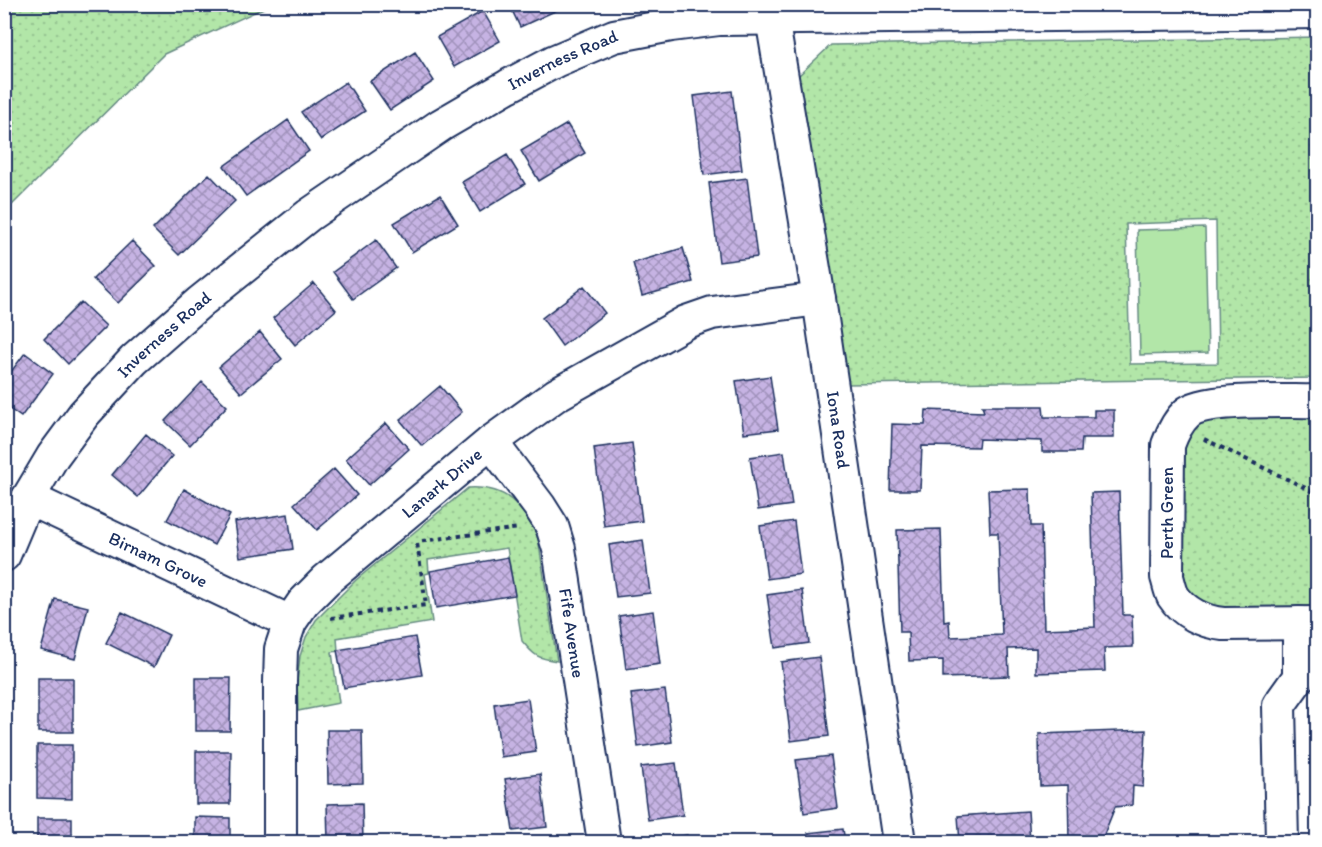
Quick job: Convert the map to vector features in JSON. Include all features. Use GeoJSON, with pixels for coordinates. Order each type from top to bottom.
{"type":"FeatureCollection","features":[{"type":"Feature","properties":{"kind":"street","name":"Inverness Road"},"geometry":{"type":"LineString","coordinates":[[4,555],[28,498],[52,456],[84,414],[134,360],[200,302],[309,215],[441,125],[555,61],[614,36],[719,19],[1317,12]]}},
{"type":"Feature","properties":{"kind":"street","name":"Iona Road"},"geometry":{"type":"LineString","coordinates":[[772,18],[819,299],[899,843]]}},
{"type":"Feature","properties":{"kind":"street","name":"Lanark Drive"},"geometry":{"type":"LineString","coordinates":[[280,843],[281,649],[290,622],[303,603],[326,580],[491,442],[556,395],[686,322],[712,313],[819,299]]}},
{"type":"Feature","properties":{"kind":"street","name":"Perth Green"},"geometry":{"type":"LineString","coordinates":[[1308,623],[1223,624],[1209,622],[1185,609],[1173,595],[1167,577],[1168,446],[1175,428],[1188,412],[1204,405],[1317,401]]}},
{"type":"Feature","properties":{"kind":"street","name":"Fife Avenue"},"geometry":{"type":"LineString","coordinates":[[491,442],[540,507],[552,526],[559,549],[604,843]]}},
{"type":"Feature","properties":{"kind":"street","name":"Birnam Grove"},"geometry":{"type":"LineString","coordinates":[[28,498],[290,622]]}},
{"type":"Feature","properties":{"kind":"street"},"geometry":{"type":"LineString","coordinates":[[1282,843],[1279,705],[1299,677],[1308,623]]}},
{"type":"Feature","properties":{"kind":"path"},"geometry":{"type":"LineString","coordinates":[[1197,436],[1317,494]]}},
{"type":"Feature","properties":{"kind":"path"},"geometry":{"type":"LineString","coordinates":[[327,618],[426,605],[417,542],[520,527]]}},
{"type":"Feature","properties":{"kind":"green space"},"geometry":{"type":"Polygon","coordinates":[[[5,4],[270,5],[164,54],[5,212],[5,4]]]}},
{"type":"Feature","properties":{"kind":"green space"},"geometry":{"type":"Polygon","coordinates":[[[1317,37],[1317,378],[847,384],[798,76],[831,45],[1317,37]],[[1216,221],[1126,224],[1130,364],[1218,363],[1216,221]]]}},
{"type":"Feature","properties":{"kind":"green space"},"geometry":{"type":"Polygon","coordinates":[[[1205,228],[1208,353],[1140,355],[1137,230],[1205,228]]]}},
{"type":"Feature","properties":{"kind":"green space"},"geometry":{"type":"Polygon","coordinates":[[[1317,412],[1317,612],[1213,613],[1183,592],[1179,445],[1201,418],[1317,412]]]}},
{"type":"Feature","properties":{"kind":"green space"},"geometry":{"type":"Polygon","coordinates":[[[468,488],[482,488],[503,494],[519,507],[532,526],[538,538],[557,661],[537,656],[522,641],[507,548],[428,560],[429,573],[425,574],[432,622],[337,638],[338,651],[332,652],[339,703],[298,711],[297,681],[300,656],[306,637],[316,620],[356,580],[468,488]]]}},
{"type":"Feature","properties":{"kind":"building"},"geometry":{"type":"Polygon","coordinates":[[[509,4],[568,4],[568,5],[520,27],[509,4]]]}},
{"type":"Feature","properties":{"kind":"building"},"geometry":{"type":"Polygon","coordinates":[[[483,11],[500,41],[454,67],[437,37],[483,11]]]}},
{"type":"Feature","properties":{"kind":"building"},"geometry":{"type":"Polygon","coordinates":[[[415,52],[434,81],[390,110],[370,81],[415,52]]]}},
{"type":"Feature","properties":{"kind":"building"},"geometry":{"type":"Polygon","coordinates":[[[346,82],[365,111],[321,140],[301,112],[346,82]]]}},
{"type":"Feature","properties":{"kind":"building"},"geometry":{"type":"Polygon","coordinates":[[[732,91],[742,170],[704,175],[694,96],[732,91]]]}},
{"type":"Feature","properties":{"kind":"building"},"geometry":{"type":"Polygon","coordinates":[[[288,120],[309,151],[246,196],[224,166],[288,120]]]}},
{"type":"Feature","properties":{"kind":"building"},"geometry":{"type":"Polygon","coordinates":[[[567,124],[585,153],[539,181],[521,151],[567,124]]]}},
{"type":"Feature","properties":{"kind":"building"},"geometry":{"type":"Polygon","coordinates":[[[507,155],[525,184],[480,212],[462,182],[507,155]]]}},
{"type":"Feature","properties":{"kind":"building"},"geometry":{"type":"Polygon","coordinates":[[[209,174],[235,201],[179,255],[153,229],[209,174]]]}},
{"type":"Feature","properties":{"kind":"building"},"geometry":{"type":"Polygon","coordinates":[[[747,178],[757,257],[719,262],[709,183],[747,178]]]}},
{"type":"Feature","properties":{"kind":"building"},"geometry":{"type":"Polygon","coordinates":[[[440,195],[458,224],[412,252],[394,223],[440,195]]]}},
{"type":"Feature","properties":{"kind":"building"},"geometry":{"type":"Polygon","coordinates":[[[376,240],[396,268],[353,299],[333,272],[376,240]]]}},
{"type":"Feature","properties":{"kind":"building"},"geometry":{"type":"Polygon","coordinates":[[[132,241],[156,266],[118,303],[93,279],[132,241]]]}},
{"type":"Feature","properties":{"kind":"building"},"geometry":{"type":"Polygon","coordinates":[[[683,248],[693,282],[642,296],[633,263],[683,248]]]}},
{"type":"Feature","properties":{"kind":"building"},"geometry":{"type":"Polygon","coordinates":[[[314,283],[336,310],[295,345],[273,318],[314,283]]]}},
{"type":"Feature","properties":{"kind":"building"},"geometry":{"type":"Polygon","coordinates":[[[584,286],[605,313],[562,346],[542,318],[584,286]]]}},
{"type":"Feature","properties":{"kind":"building"},"geometry":{"type":"Polygon","coordinates":[[[81,302],[106,326],[68,364],[44,339],[81,302]]]}},
{"type":"Feature","properties":{"kind":"building"},"geometry":{"type":"Polygon","coordinates":[[[260,332],[282,359],[241,393],[219,367],[260,332]]]}},
{"type":"Feature","properties":{"kind":"building"},"geometry":{"type":"Polygon","coordinates":[[[25,353],[53,374],[21,417],[4,405],[4,381],[25,353]]]}},
{"type":"Feature","properties":{"kind":"building"},"geometry":{"type":"Polygon","coordinates":[[[770,376],[778,429],[744,433],[736,381],[770,376]]]}},
{"type":"Feature","properties":{"kind":"building"},"geometry":{"type":"Polygon","coordinates":[[[202,382],[227,406],[190,445],[165,421],[202,382]]]}},
{"type":"Feature","properties":{"kind":"building"},"geometry":{"type":"Polygon","coordinates":[[[440,386],[462,412],[422,446],[400,420],[440,386]]]}},
{"type":"Feature","properties":{"kind":"building"},"geometry":{"type":"Polygon","coordinates":[[[982,406],[1043,406],[1044,417],[1094,417],[1094,410],[1114,410],[1114,438],[1082,438],[1081,452],[1042,452],[1042,441],[979,439],[978,447],[922,446],[920,490],[890,490],[892,424],[925,425],[926,410],[984,412],[982,406]]]}},
{"type":"Feature","properties":{"kind":"building"},"geometry":{"type":"Polygon","coordinates":[[[386,423],[409,449],[369,485],[346,459],[386,423]]]}},
{"type":"Feature","properties":{"kind":"building"},"geometry":{"type":"Polygon","coordinates":[[[146,434],[172,456],[138,497],[112,475],[146,434]]]}},
{"type":"Feature","properties":{"kind":"building"},"geometry":{"type":"Polygon","coordinates":[[[632,443],[642,521],[604,526],[594,448],[632,443]]]}},
{"type":"Feature","properties":{"kind":"building"},"geometry":{"type":"Polygon","coordinates":[[[784,452],[792,505],[758,510],[750,457],[784,452]]]}},
{"type":"Feature","properties":{"kind":"building"},"geometry":{"type":"Polygon","coordinates":[[[334,469],[357,495],[317,530],[294,504],[334,469]]]}},
{"type":"Feature","properties":{"kind":"building"},"geometry":{"type":"Polygon","coordinates":[[[184,489],[230,515],[214,545],[167,520],[184,489]]]}},
{"type":"Feature","properties":{"kind":"building"},"geometry":{"type":"Polygon","coordinates":[[[1030,489],[1031,526],[1041,526],[1044,629],[1095,627],[1091,493],[1119,492],[1123,615],[1132,615],[1133,647],[1104,648],[1105,671],[1036,673],[1036,648],[1008,649],[1009,676],[943,678],[943,660],[909,661],[908,632],[900,632],[897,530],[941,529],[944,622],[949,621],[950,637],[1002,635],[998,533],[990,533],[988,490],[1030,489]]]}},
{"type":"Feature","properties":{"kind":"building"},"geometry":{"type":"Polygon","coordinates":[[[288,514],[293,549],[240,557],[235,522],[288,514]]]}},
{"type":"Feature","properties":{"kind":"building"},"geometry":{"type":"Polygon","coordinates":[[[794,521],[801,574],[767,579],[760,526],[794,521]]]}},
{"type":"Feature","properties":{"kind":"building"},"geometry":{"type":"Polygon","coordinates":[[[643,540],[650,593],[616,597],[609,545],[643,540]]]}},
{"type":"Feature","properties":{"kind":"building"},"geometry":{"type":"Polygon","coordinates":[[[508,557],[515,595],[436,608],[430,571],[508,557]]]}},
{"type":"Feature","properties":{"kind":"building"},"geometry":{"type":"Polygon","coordinates":[[[802,590],[809,643],[775,648],[767,595],[802,590]]]}},
{"type":"Feature","properties":{"kind":"building"},"geometry":{"type":"Polygon","coordinates":[[[55,599],[88,607],[75,659],[41,650],[55,599]]]}},
{"type":"Feature","properties":{"kind":"building"},"geometry":{"type":"Polygon","coordinates":[[[653,611],[660,664],[626,669],[619,616],[653,611]]]}},
{"type":"Feature","properties":{"kind":"building"},"geometry":{"type":"Polygon","coordinates":[[[122,612],[169,635],[154,667],[106,643],[122,612]]]}},
{"type":"Feature","properties":{"kind":"building"},"geometry":{"type":"Polygon","coordinates":[[[415,637],[422,675],[344,688],[337,650],[415,637]]]}},
{"type":"Feature","properties":{"kind":"building"},"geometry":{"type":"Polygon","coordinates":[[[819,657],[829,736],[791,741],[781,662],[819,657]]]}},
{"type":"Feature","properties":{"kind":"building"},"geometry":{"type":"Polygon","coordinates":[[[38,678],[73,678],[73,732],[38,732],[38,678]]]}},
{"type":"Feature","properties":{"kind":"building"},"geometry":{"type":"Polygon","coordinates":[[[196,678],[231,678],[230,731],[196,731],[196,678]]]}},
{"type":"Feature","properties":{"kind":"building"},"geometry":{"type":"Polygon","coordinates":[[[665,690],[672,742],[638,747],[631,694],[665,690]]]}},
{"type":"Feature","properties":{"kind":"building"},"geometry":{"type":"Polygon","coordinates":[[[528,699],[536,752],[501,757],[494,704],[528,699]]]}},
{"type":"Feature","properties":{"kind":"building"},"geometry":{"type":"Polygon","coordinates":[[[327,730],[362,730],[363,783],[328,784],[327,730]]]}},
{"type":"Feature","properties":{"kind":"building"},"geometry":{"type":"Polygon","coordinates":[[[1146,730],[1143,787],[1133,786],[1132,805],[1115,807],[1101,842],[1069,841],[1068,785],[1040,786],[1039,734],[1146,730]]]}},
{"type":"Feature","properties":{"kind":"building"},"geometry":{"type":"Polygon","coordinates":[[[37,745],[72,745],[72,799],[37,798],[37,745]]]}},
{"type":"Feature","properties":{"kind":"building"},"geometry":{"type":"Polygon","coordinates":[[[196,751],[231,751],[230,804],[196,804],[196,751]]]}},
{"type":"Feature","properties":{"kind":"building"},"geometry":{"type":"Polygon","coordinates":[[[831,756],[838,808],[804,813],[796,760],[831,756]]]}},
{"type":"Feature","properties":{"kind":"building"},"geometry":{"type":"Polygon","coordinates":[[[676,763],[683,815],[648,820],[641,767],[676,763]]]}},
{"type":"Feature","properties":{"kind":"building"},"geometry":{"type":"Polygon","coordinates":[[[540,774],[547,827],[513,831],[505,779],[540,774]]]}},
{"type":"Feature","properties":{"kind":"building"},"geometry":{"type":"Polygon","coordinates":[[[362,803],[363,842],[328,842],[327,804],[362,803]]]}},
{"type":"Feature","properties":{"kind":"building"},"geometry":{"type":"Polygon","coordinates":[[[1028,811],[1030,842],[960,842],[958,816],[1028,811]]]}},
{"type":"Feature","properties":{"kind":"building"},"geometry":{"type":"Polygon","coordinates":[[[195,817],[230,818],[230,842],[195,842],[195,817]]]}},
{"type":"Feature","properties":{"kind":"building"},"geometry":{"type":"Polygon","coordinates":[[[37,818],[72,818],[72,842],[37,842],[37,818]]]}},
{"type":"Feature","properties":{"kind":"building"},"geometry":{"type":"Polygon","coordinates":[[[843,829],[845,842],[810,842],[808,833],[843,829]]]}},
{"type":"Feature","properties":{"kind":"building"},"geometry":{"type":"Polygon","coordinates":[[[687,835],[688,842],[653,842],[653,840],[687,835]]]}}]}
